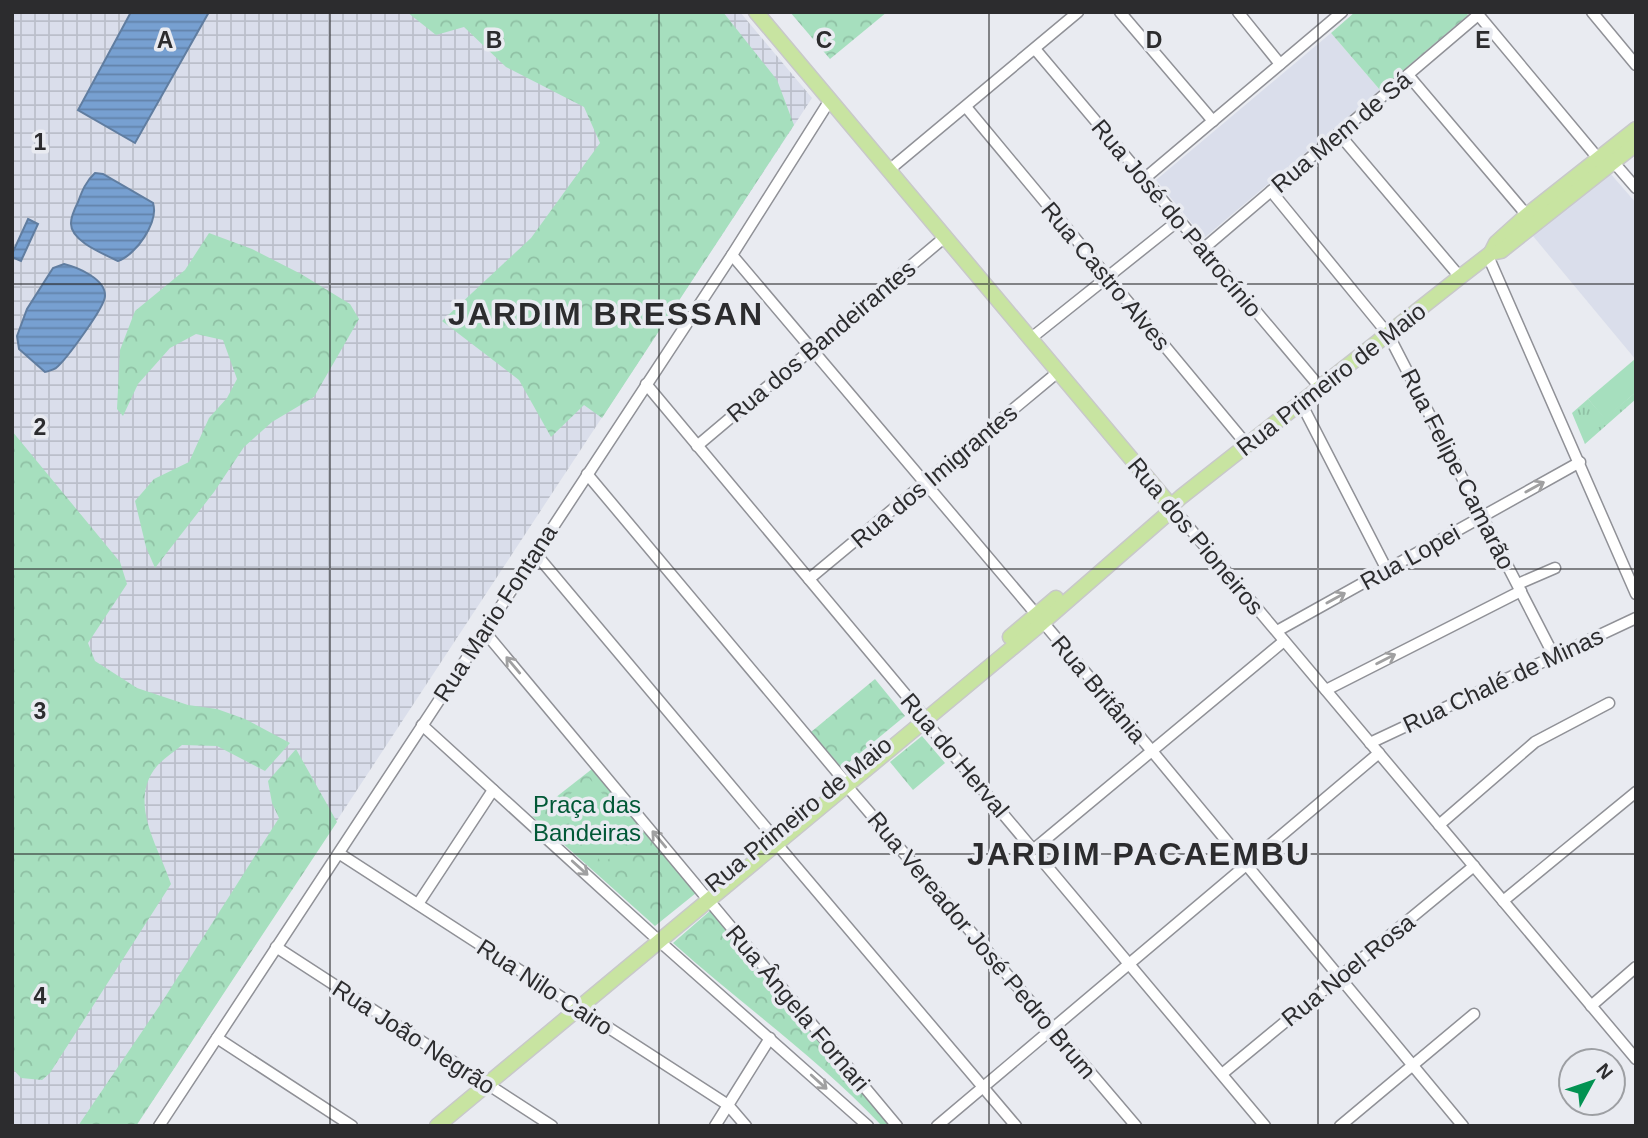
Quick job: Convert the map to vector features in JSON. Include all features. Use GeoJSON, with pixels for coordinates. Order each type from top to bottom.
{"type":"FeatureCollection","features":[{"type":"Feature","properties":{"kind":"main road","name":"Rua dos Pioneiros"},"geometry":{"type":"LineString","coordinates":[[756,12],[1171,506]]}},
{"type":"Feature","properties":{"kind":"main road","name":"Rua Primeiro de Maio"},"geometry":{"type":"LineString","coordinates":[[426,1126],[483,1082],[923,717],[1247,444],[1460,276],[1490,254],[1501,251],[1531,220],[1606,160],[1636,129]]}},
{"type":"Feature","properties":{"kind":"main road","name":"Rua Primeiro de Maio"},"geometry":{"type":"LineString","coordinates":[[1606,160],[1636,144]]}},
{"type":"Feature","properties":{"kind":"main road","name":"Rua Primeiro de Maio"},"geometry":{"type":"LineString","coordinates":[[437,1126],[483,1082]]}},
{"type":"Feature","properties":{"kind":"street"},"geometry":{"type":"LineString","coordinates":[[888,170],[1078,12]]}},
{"type":"Feature","properties":{"kind":"street"},"geometry":{"type":"LineString","coordinates":[[1120,12],[1213,121]]}},
{"type":"Feature","properties":{"kind":"street"},"geometry":{"type":"LineString","coordinates":[[1238,12],[1280,64]]}},
{"type":"Feature","properties":{"kind":"street"},"geometry":{"type":"LineString","coordinates":[[1144,179],[1342,12]]}},
{"type":"Feature","properties":{"kind":"street"},"geometry":{"type":"LineString","coordinates":[[1592,12],[1636,65]]}},
{"type":"Feature","properties":{"kind":"street"},"geometry":{"type":"LineString","coordinates":[[1477,14],[1606,160],[1636,188]]}},
{"type":"Feature","properties":{"kind":"street","name":"Rua Mem de Sá"},"geometry":{"type":"LineString","coordinates":[[1203,249],[1477,14]]}},
{"type":"Feature","properties":{"kind":"street","name":"Rua José do Patrocínio"},"geometry":{"type":"LineString","coordinates":[[1035,49],[1319,386]]}},
{"type":"Feature","properties":{"kind":"street"},"geometry":{"type":"LineString","coordinates":[[1408,75],[1531,220]]}},
{"type":"Feature","properties":{"kind":"street","name":"Rua Mario Fontana"},"geometry":{"type":"LineString","coordinates":[[164,1124],[276,947],[340,854],[586,474],[733,255],[830,100]]}},
{"type":"Feature","properties":{"kind":"street","name":"Rua Castro Alves"},"geometry":{"type":"LineString","coordinates":[[966,107],[1247,444]]}},
{"type":"Feature","properties":{"kind":"street"},"geometry":{"type":"LineString","coordinates":[[1339,134],[1460,276]]}},
{"type":"Feature","properties":{"kind":"street","name":"Rua Felipe Camarão"},"geometry":{"type":"LineString","coordinates":[[1271,191],[1388,334],[1554,656]]}},
{"type":"Feature","properties":{"kind":"street"},"geometry":{"type":"LineString","coordinates":[[1030,339],[1179,220]]}},
{"type":"Feature","properties":{"kind":"street","name":"Rua dos Bandeirantes"},"geometry":{"type":"LineString","coordinates":[[698,446],[945,237]]}},
{"type":"Feature","properties":{"kind":"street"},"geometry":{"type":"LineString","coordinates":[[1490,254],[1636,594]]}},
{"type":"Feature","properties":{"kind":"street","name":"Rua Britânia"},"geometry":{"type":"LineString","coordinates":[[733,255],[1152,751],[1463,1126]]}},
{"type":"Feature","properties":{"kind":"street","name":"Rua dos Imigrantes"},"geometry":{"type":"LineString","coordinates":[[809,579],[1058,372]]}},
{"type":"Feature","properties":{"kind":"street","name":"Rua do Herval"},"geometry":{"type":"LineString","coordinates":[[646,384],[1265,1126]]}},
{"type":"Feature","properties":{"kind":"street"},"geometry":{"type":"LineString","coordinates":[[1300,401],[1387,570]]}},
{"type":"Feature","properties":{"kind":"street","name":"Rua Lopei"},"geometry":{"type":"LineString","coordinates":[[1034,849],[1152,751],[1280,636],[1387,570],[1580,462]]}},
{"type":"Feature","properties":{"kind":"street","name":"Rua Vereador José Pedro Brum"},"geometry":{"type":"LineString","coordinates":[[586,474],[1136,1126]]}},
{"type":"Feature","properties":{"kind":"street","name":"Rua dos Pioneiros"},"geometry":{"type":"LineString","coordinates":[[1171,506],[1636,1059]]}},
{"type":"Feature","properties":{"kind":"street"},"geometry":{"type":"LineString","coordinates":[[535,553],[1016,1126]]}},
{"type":"Feature","properties":{"kind":"street"},"geometry":{"type":"LineString","coordinates":[[1326,690],[1555,568]]}},
{"type":"Feature","properties":{"kind":"street","name":"Rua Chalé de Minas"},"geometry":{"type":"LineString","coordinates":[[1370,743],[1636,618]]}},
{"type":"Feature","properties":{"kind":"street","name":"Rua Ângela Fornari"},"geometry":{"type":"LineString","coordinates":[[484,631],[897,1126]]}},
{"type":"Feature","properties":{"kind":"street"},"geometry":{"type":"LineString","coordinates":[[1439,825],[1535,742],[1609,703]]}},
{"type":"Feature","properties":{"kind":"street"},"geometry":{"type":"LineString","coordinates":[[422,725],[868,1126]]}},
{"type":"Feature","properties":{"kind":"street"},"geometry":{"type":"LineString","coordinates":[[937,1126],[1379,753]]}},
{"type":"Feature","properties":{"kind":"street"},"geometry":{"type":"LineString","coordinates":[[418,904],[493,790]]}},
{"type":"Feature","properties":{"kind":"street"},"geometry":{"type":"LineString","coordinates":[[1503,901],[1636,792]]}},
{"type":"Feature","properties":{"kind":"street","name":"Rua Nilo Cairo"},"geometry":{"type":"LineString","coordinates":[[340,854],[728,1105],[746,1126]]}},
{"type":"Feature","properties":{"kind":"street","name":"Rua Noel Rosa"},"geometry":{"type":"LineString","coordinates":[[1222,1074],[1474,866]]}},
{"type":"Feature","properties":{"kind":"street","name":"Rua João Negrão"},"geometry":{"type":"LineString","coordinates":[[276,947],[552,1126]]}},
{"type":"Feature","properties":{"kind":"street"},"geometry":{"type":"LineString","coordinates":[[1591,1006],[1636,967]]}},
{"type":"Feature","properties":{"kind":"street"},"geometry":{"type":"LineString","coordinates":[[1340,1126],[1474,1014]]}},
{"type":"Feature","properties":{"kind":"street"},"geometry":{"type":"LineString","coordinates":[[217,1038],[352,1126]]}},
{"type":"Feature","properties":{"kind":"street"},"geometry":{"type":"LineString","coordinates":[[715,1126],[771,1038]]}},
{"type":"Feature","properties":{"kind":"shaded area"},"geometry":{"type":"Polygon","coordinates":[[[12,12],[740,12],[812,98],[136,1126],[12,1126],[12,12]]]}},
{"type":"Feature","properties":{"kind":"shaded area"},"geometry":{"type":"Polygon","coordinates":[[[1331,33],[1380,90],[1204,238],[1156,180],[1331,33]]]}},
{"type":"Feature","properties":{"kind":"shaded area"},"geometry":{"type":"Polygon","coordinates":[[[1609,172],[1636,203],[1636,360],[1533,236],[1609,172]]]}},
{"type":"Feature","properties":{"kind":"green space"},"geometry":{"type":"Polygon","coordinates":[[[407,12],[723,12],[777,80],[794,125],[602,418],[584,405],[551,437],[519,380],[442,321],[531,238],[600,143],[584,107],[506,67],[464,27],[436,35],[407,12]]]}},
{"type":"Feature","properties":{"kind":"green space"},"geometry":{"type":"Polygon","coordinates":[[[790,12],[887,12],[830,59],[790,12]]]}},
{"type":"Feature","properties":{"kind":"green space"},"geometry":{"type":"Polygon","coordinates":[[[1355,12],[1466,12],[1468,15],[1380,90],[1331,33],[1355,12]]]}},
{"type":"Feature","properties":{"kind":"green space"},"geometry":{"type":"Polygon","coordinates":[[[209,233],[252,249],[301,274],[350,304],[359,319],[314,397],[272,422],[244,447],[214,492],[155,568],[146,547],[135,501],[154,479],[189,462],[209,418],[227,398],[237,379],[223,340],[196,334],[170,348],[138,384],[123,416],[117,409],[120,350],[135,311],[185,270],[209,233]]]}},
{"type":"Feature","properties":{"kind":"green space"},"geometry":{"type":"Polygon","coordinates":[[[1635,359],[1636,392],[1605,419],[1588,399],[1635,359]]]}},
{"type":"Feature","properties":{"kind":"green space"},"geometry":{"type":"Polygon","coordinates":[[[1636,392],[1636,399],[1585,444],[1572,413],[1588,399],[1605,418],[1636,392]]]}},
{"type":"Feature","properties":{"kind":"green space"},"geometry":{"type":"Polygon","coordinates":[[[12,431],[120,562],[127,584],[88,643],[95,661],[137,688],[188,705],[217,709],[245,719],[290,743],[265,771],[217,746],[182,745],[157,766],[148,780],[145,809],[153,840],[171,884],[50,1073],[42,1080],[21,1078],[12,1068],[12,431]]]}},
{"type":"Feature","properties":{"kind":"green space"},"geometry":{"type":"Polygon","coordinates":[[[875,679],[905,716],[842,768],[811,732],[875,679]]]}},
{"type":"Feature","properties":{"kind":"green space"},"geometry":{"type":"Polygon","coordinates":[[[922,736],[945,763],[913,790],[890,762],[922,736]]]}},
{"type":"Feature","properties":{"kind":"green space"},"geometry":{"type":"Polygon","coordinates":[[[296,749],[337,822],[136,1126],[78,1126],[160,1005],[279,818],[272,803],[268,781],[296,749]]]}},
{"type":"Feature","properties":{"kind":"green space","name":"Praça das Bandeiras"},"geometry":{"type":"Polygon","coordinates":[[[592,769],[696,893],[655,926],[532,816],[592,769]]]}},
{"type":"Feature","properties":{"kind":"green space"},"geometry":{"type":"Polygon","coordinates":[[[589,778],[637,835],[603,864],[555,807],[589,778]]]}},
{"type":"Feature","properties":{"kind":"green space"},"geometry":{"type":"Polygon","coordinates":[[[711,910],[754,963],[795,1005],[890,1126],[882,1126],[832,1077],[673,943],[711,910]]]}},
{"type":"Feature","properties":{"kind":"water"},"geometry":{"type":"Polygon","coordinates":[[[131,12],[209,12],[135,143],[78,110],[131,12]]]}},
{"type":"Feature","properties":{"kind":"water"},"geometry":{"type":"Polygon","coordinates":[[[95,173],[103,174],[153,203],[153,219],[144,237],[132,252],[118,261],[89,246],[72,230],[73,212],[85,186],[95,173]]]}},
{"type":"Feature","properties":{"kind":"water"},"geometry":{"type":"Polygon","coordinates":[[[28,219],[38,224],[21,261],[12,257],[12,254],[28,219]]]}},
{"type":"Feature","properties":{"kind":"water"},"geometry":{"type":"Polygon","coordinates":[[[64,264],[96,279],[105,296],[92,322],[67,355],[56,368],[45,372],[19,349],[17,336],[27,309],[53,268],[64,264]]]}},
{"type":"Feature","properties":{"kind":"district","name":"JARDIM BRESSAN"},"geometry":{"type":"Point","coordinates":[606,314]}},
{"type":"Feature","properties":{"kind":"district","name":"JARDIM PACAEMBU"},"geometry":{"type":"Point","coordinates":[1139,854]}}]}
